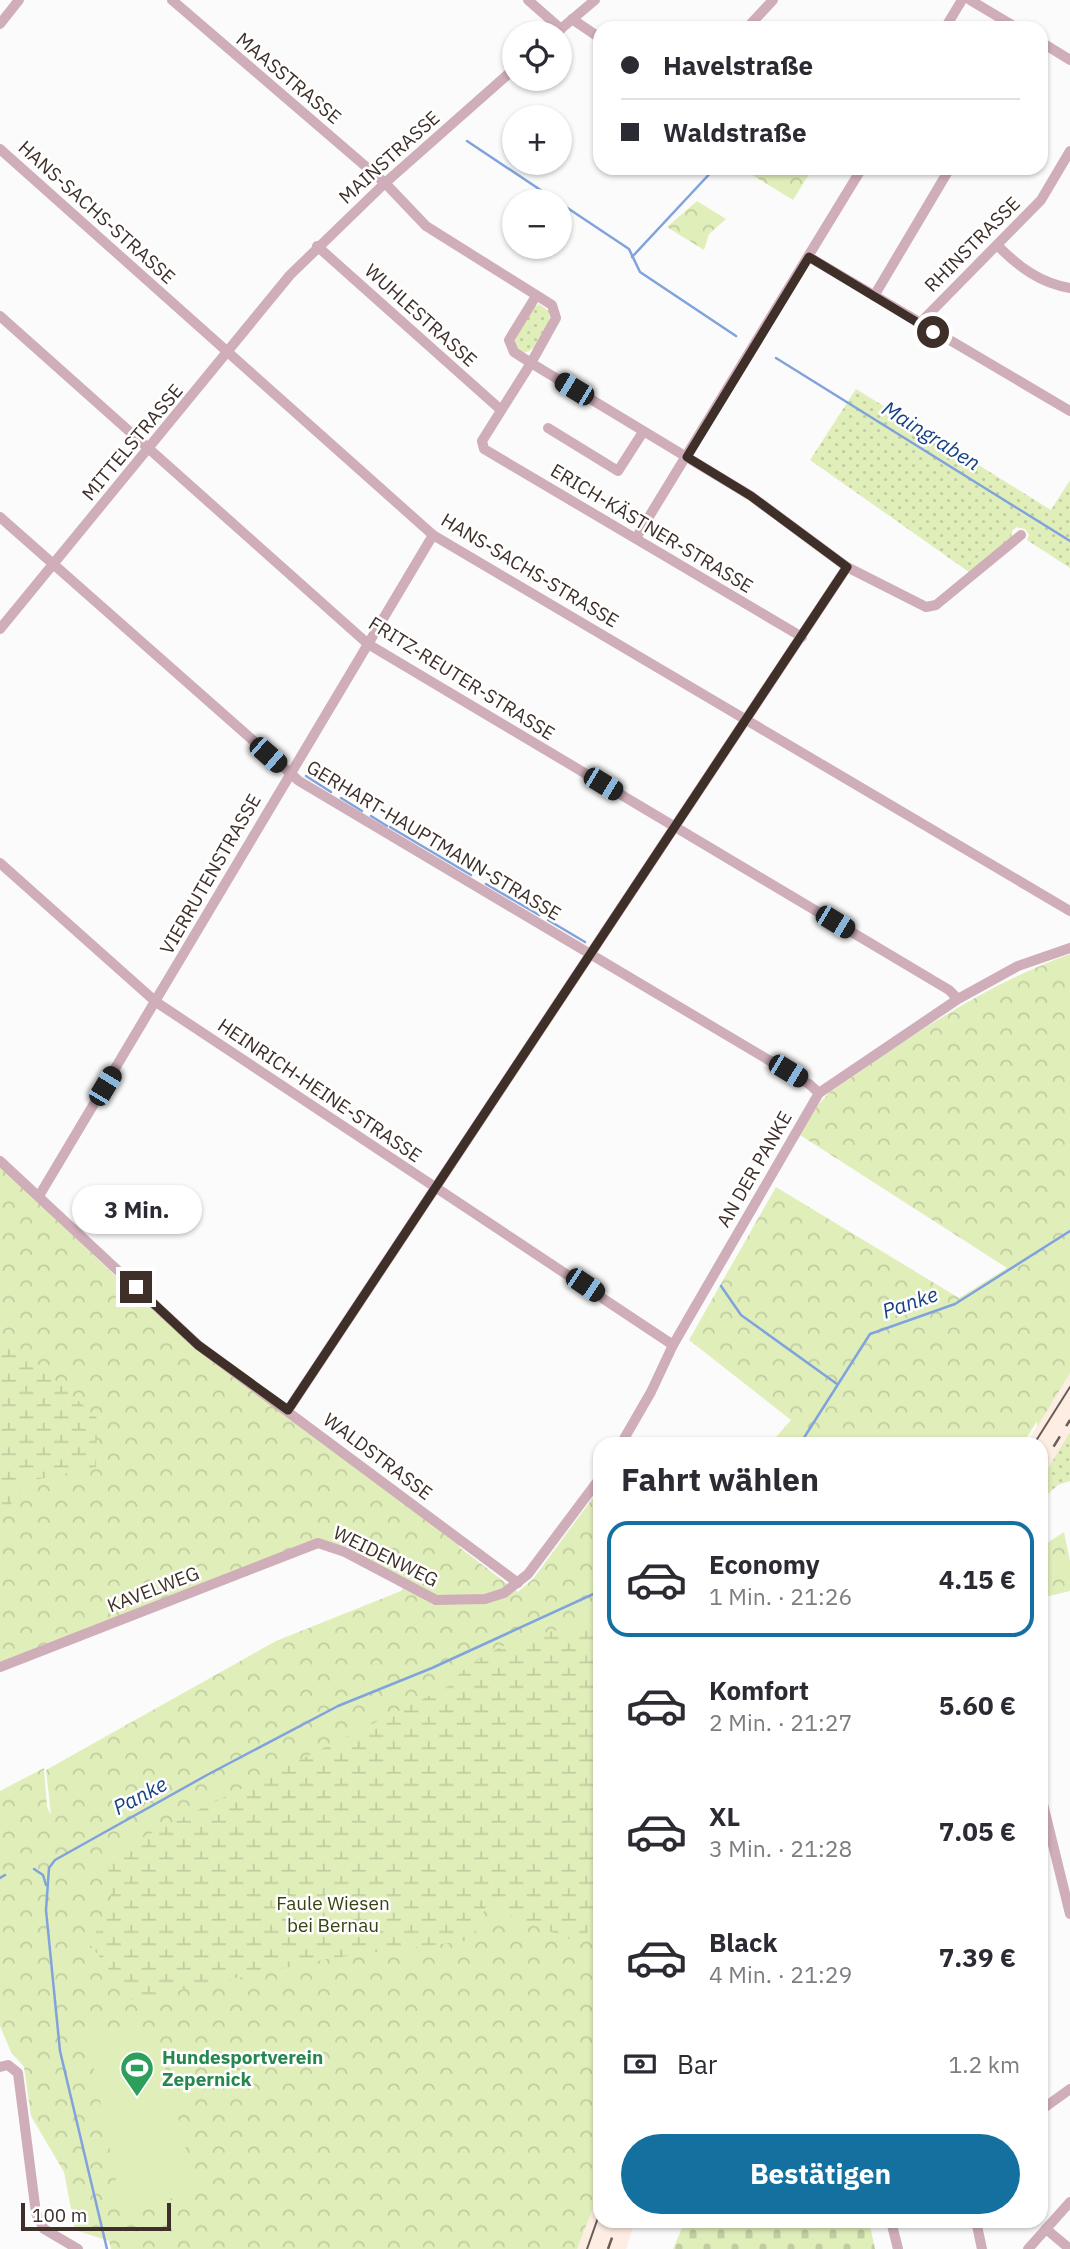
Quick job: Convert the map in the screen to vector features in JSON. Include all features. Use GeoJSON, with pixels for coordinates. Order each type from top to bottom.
{"type":"FeatureCollection","features":[{"type":"Feature","properties":{"kind":"street"},"geometry":{"type":"LineString","coordinates":[[2,18],[19,0]]}},
{"type":"Feature","properties":{"kind":"street","name":"MAASSTRASSE"},"geometry":{"type":"LineString","coordinates":[[172,0],[385,183],[426,226],[536,296]]}},
{"type":"Feature","properties":{"kind":"street"},"geometry":{"type":"LineString","coordinates":[[528,0],[549,21]]}},
{"type":"Feature","properties":{"kind":"street"},"geometry":{"type":"LineString","coordinates":[[593,33],[572,19],[595,0]]}},
{"type":"Feature","properties":{"kind":"street"},"geometry":{"type":"LineString","coordinates":[[754,21],[773,0]]}},
{"type":"Feature","properties":{"kind":"street"},"geometry":{"type":"LineString","coordinates":[[949,21],[962,0]]}},
{"type":"Feature","properties":{"kind":"street"},"geometry":{"type":"LineString","coordinates":[[970,0],[1005,21]]}},
{"type":"Feature","properties":{"kind":"street"},"geometry":{"type":"LineString","coordinates":[[1048,47],[1070,60]]}},
{"type":"Feature","properties":{"kind":"street","name":"MAINSTRASSE"},"geometry":{"type":"LineString","coordinates":[[290,275],[385,183],[502,80]]}},
{"type":"Feature","properties":{"kind":"street","name":"HANS-SACHS-STRASSE"},"geometry":{"type":"LineString","coordinates":[[0,149],[433,535],[1070,911]]}},
{"type":"Feature","properties":{"kind":"street","name":"RHINSTRASSE"},"geometry":{"type":"LineString","coordinates":[[919,324],[957,282],[998,246],[1041,200],[1070,151]]}},
{"type":"Feature","properties":{"kind":"street"},"geometry":{"type":"LineString","coordinates":[[636,538],[858,175]]}},
{"type":"Feature","properties":{"kind":"street"},"geometry":{"type":"LineString","coordinates":[[874,296],[946,175]]}},
{"type":"Feature","properties":{"kind":"street","name":"WUHLESTRASSE"},"geometry":{"type":"LineString","coordinates":[[317,246],[501,410]]}},
{"type":"Feature","properties":{"kind":"street"},"geometry":{"type":"LineString","coordinates":[[998,246],[1027,271],[1044,281],[1070,288]]}},
{"type":"Feature","properties":{"kind":"street"},"geometry":{"type":"LineString","coordinates":[[809,257],[1070,411]]}},
{"type":"Feature","properties":{"kind":"street","name":"MITTELSTRASSE"},"geometry":{"type":"LineString","coordinates":[[0,629],[290,275]]}},
{"type":"Feature","properties":{"kind":"street"},"geometry":{"type":"LineString","coordinates":[[501,410],[531,363],[556,314],[552,305],[536,296],[509,340],[514,352],[531,363],[643,432],[751,496],[847,567],[926,607],[936,605],[1021,536]]}},
{"type":"Feature","properties":{"kind":"street","name":"FRITZ-REUTER-STRASSE"},"geometry":{"type":"LineString","coordinates":[[0,316],[368,645],[674,825],[949,990],[958,999]]}},
{"type":"Feature","properties":{"kind":"street","name":"ERICH-KÄSTNER-STRASSE"},"geometry":{"type":"LineString","coordinates":[[501,410],[482,441],[484,449],[802,638]]}},
{"type":"Feature","properties":{"kind":"street"},"geometry":{"type":"LineString","coordinates":[[548,428],[618,471],[643,432]]}},
{"type":"Feature","properties":{"kind":"street","name":"GERHART-HAUPTMANN-STRASSE"},"geometry":{"type":"LineString","coordinates":[[0,517],[289,773],[809,1084],[819,1093]]}},
{"type":"Feature","properties":{"kind":"street","name":"VIERRUTENSTRASSE"},"geometry":{"type":"LineString","coordinates":[[39,1196],[433,535]]}},
{"type":"Feature","properties":{"kind":"street"},"geometry":{"type":"LineString","coordinates":[[288,1410],[588,953],[802,638],[847,567]]}},
{"type":"Feature","properties":{"kind":"street","name":"HEINRICH-HEINE-STRASSE"},"geometry":{"type":"LineString","coordinates":[[0,863],[156,1002],[673,1345]]}},
{"type":"Feature","properties":{"kind":"street","name":"AN DER PANKE"},"geometry":{"type":"LineString","coordinates":[[625,1437],[652,1392],[673,1345],[819,1093],[958,999],[1018,966],[1070,948]]}},
{"type":"Feature","properties":{"kind":"street","name":"WALDSTRASSE"},"geometry":{"type":"LineString","coordinates":[[0,1161],[198,1345],[517,1583]]}},
{"type":"Feature","properties":{"kind":"street"},"geometry":{"type":"LineString","coordinates":[[517,1583],[528,1574],[593,1487]]}},
{"type":"Feature","properties":{"kind":"street","name":"WEIDENWEG"},"geometry":{"type":"LineString","coordinates":[[318,1543],[345,1552],[436,1600],[485,1599],[504,1593],[517,1583]]}},
{"type":"Feature","properties":{"kind":"street","name":"KAVELWEG"},"geometry":{"type":"LineString","coordinates":[[0,1667],[318,1543]]}},
{"type":"Feature","properties":{"kind":"street"},"geometry":{"type":"LineString","coordinates":[[1048,1824],[1070,1914]]}},
{"type":"Feature","properties":{"kind":"street"},"geometry":{"type":"LineString","coordinates":[[0,2067],[15,2068],[36,2213],[44,2229],[78,2249]]}},
{"type":"Feature","properties":{"kind":"street"},"geometry":{"type":"LineString","coordinates":[[1048,2105],[1070,2089]]}},
{"type":"Feature","properties":{"kind":"street"},"geometry":{"type":"LineString","coordinates":[[1048,2227],[1070,2203]]}},
{"type":"Feature","properties":{"kind":"street"},"geometry":{"type":"LineString","coordinates":[[893,2228],[898,2249]]}},
{"type":"Feature","properties":{"kind":"street"},"geometry":{"type":"LineString","coordinates":[[978,2228],[982,2249]]}},
{"type":"Feature","properties":{"kind":"street"},"geometry":{"type":"LineString","coordinates":[[1028,2249],[1046,2229],[1070,2249]]}},
{"type":"Feature","properties":{"kind":"shaded area"},"geometry":{"type":"Polygon","coordinates":[[[1070,1373],[1070,1432],[1048,1468],[1048,1437],[1030,1437],[1070,1373]]]}},
{"type":"Feature","properties":{"kind":"shaded area"},"geometry":{"type":"Polygon","coordinates":[[[593,2207],[593,2228],[633,2228],[626,2249],[577,2249],[593,2207]]]}},
{"type":"Feature","properties":{"kind":"green space"},"geometry":{"type":"Polygon","coordinates":[[[752,175],[809,175],[793,200],[752,175]]]}},
{"type":"Feature","properties":{"kind":"green space"},"geometry":{"type":"Polygon","coordinates":[[[697,201],[726,219],[709,234],[704,250],[667,227],[697,201]]]}},
{"type":"Feature","properties":{"kind":"green space"},"geometry":{"type":"Polygon","coordinates":[[[539,304],[549,311],[549,323],[539,343],[523,353],[515,347],[518,328],[529,312],[539,304]]]}},
{"type":"Feature","properties":{"kind":"green space"},"geometry":{"type":"Polygon","coordinates":[[[856,389],[1051,510],[1070,480],[1070,568],[1027,540],[1029,535],[1025,529],[1017,527],[1012,531],[1011,540],[969,572],[810,460],[856,389]]]}},
{"type":"Feature","properties":{"kind":"green space"},"geometry":{"type":"Polygon","coordinates":[[[1070,954],[1070,1373],[1037,1427],[1037,1421],[1027,1437],[776,1437],[791,1420],[689,1340],[776,1187],[959,1298],[1007,1268],[800,1135],[818,1105],[830,1092],[946,1015],[1036,967],[1070,954]]]}},
{"type":"Feature","properties":{"kind":"green space","name":"Faule Wiesen bei Bernau"},"geometry":{"type":"Polygon","coordinates":[[[0,1165],[109,1270],[196,1348],[461,1545],[459,1547],[518,1592],[533,1579],[593,1500],[593,2208],[577,2249],[111,2249],[109,2241],[75,2230],[64,2172],[31,2116],[24,2067],[11,2052],[0,2026],[0,1791],[44,1768],[47,1807],[51,1815],[46,1770],[276,1641],[401,1591],[407,1583],[346,1547],[320,1540],[0,1662],[0,1165]]]}},
{"type":"Feature","properties":{"kind":"green space"},"geometry":{"type":"Polygon","coordinates":[[[0,1337],[10,1339],[97,1418],[96,1467],[25,1482],[0,1521],[0,1337]]]}},
{"type":"Feature","properties":{"kind":"green space"},"geometry":{"type":"Polygon","coordinates":[[[1070,1432],[1070,1481],[1058,1485],[1048,1494],[1048,1468],[1070,1432]]]}},
{"type":"Feature","properties":{"kind":"green space"},"geometry":{"type":"Polygon","coordinates":[[[1064,1532],[1070,1561],[1070,1591],[1048,1596],[1048,1542],[1064,1532]]]}},
{"type":"Feature","properties":{"kind":"green space"},"geometry":{"type":"Polygon","coordinates":[[[593,1626],[593,1921],[582,1944],[486,1906],[473,1940],[332,1958],[132,2000],[89,1943],[112,1907],[107,1855],[447,1687],[478,1659],[496,1649],[535,1635],[593,1626]]]}},
{"type":"Feature","properties":{"kind":"green space","name":"Hundesportverein Zepernick"},"geometry":{"type":"Polygon","coordinates":[[[156,2032],[197,2192],[122,2210],[87,2035],[156,2032]]]}},
{"type":"Feature","properties":{"kind":"green space"},"geometry":{"type":"Polygon","coordinates":[[[682,2228],[870,2228],[875,2249],[673,2249],[682,2228]]]}},
{"type":"Feature","properties":{"kind":"waterway","name":"Maingraben"},"geometry":{"type":"LineString","coordinates":[[467,141],[539,189]]}},
{"type":"Feature","properties":{"kind":"waterway"},"geometry":{"type":"LineString","coordinates":[[632,257],[708,175]]}},
{"type":"Feature","properties":{"kind":"waterway","name":"Maingraben"},"geometry":{"type":"LineString","coordinates":[[572,211],[629,249],[640,272],[736,336]]}},
{"type":"Feature","properties":{"kind":"waterway","name":"Maingraben"},"geometry":{"type":"LineString","coordinates":[[776,358],[1070,541]]}},
{"type":"Feature","properties":{"kind":"waterway"},"geometry":{"type":"LineString","coordinates":[[306,776],[331,792]]}},
{"type":"Feature","properties":{"kind":"waterway"},"geometry":{"type":"LineString","coordinates":[[341,798],[362,811]]}},
{"type":"Feature","properties":{"kind":"waterway"},"geometry":{"type":"LineString","coordinates":[[371,816],[387,826]]}},
{"type":"Feature","properties":{"kind":"waterway"},"geometry":{"type":"LineString","coordinates":[[390,827],[471,875]]}},
{"type":"Feature","properties":{"kind":"waterway"},"geometry":{"type":"LineString","coordinates":[[486,884],[539,915]]}},
{"type":"Feature","properties":{"kind":"waterway"},"geometry":{"type":"LineString","coordinates":[[548,920],[585,942]]}},
{"type":"Feature","properties":{"kind":"waterway","name":"Panke"},"geometry":{"type":"LineString","coordinates":[[804,1437],[870,1334],[955,1304],[1070,1231]]}},
{"type":"Feature","properties":{"kind":"waterway"},"geometry":{"type":"LineString","coordinates":[[721,1286],[741,1315],[837,1384]]}},
{"type":"Feature","properties":{"kind":"waterway","name":"Panke"},"geometry":{"type":"LineString","coordinates":[[107,2249],[60,2051],[46,1910],[49,1868],[55,1860],[338,1706],[432,1668],[593,1594]]}},
{"type":"Feature","properties":{"kind":"waterway"},"geometry":{"type":"LineString","coordinates":[[34,1869],[43,1875],[46,1885]]}},
{"type":"Feature","properties":{"kind":"waterway"},"geometry":{"type":"LineString","coordinates":[[0,1878],[5,1875]]}},
{"type":"Feature","properties":{"kind":"tram line"},"geometry":{"type":"LineString","coordinates":[[1038,1437],[1070,1387]]}},
{"type":"Feature","properties":{"kind":"tram line"},"geometry":{"type":"LineString","coordinates":[[587,2249],[594,2228]]}},
{"type":"Feature","properties":{"kind":"railway"},"geometry":{"type":"LineString","coordinates":[[1048,1456],[1070,1420]]}},
{"type":"Feature","properties":{"kind":"railway"},"geometry":{"type":"LineString","coordinates":[[608,2249],[616,2228]]}},
{"type":"Feature","properties":{"kind":"place","name":"Hundesportverein Zepernick"},"geometry":{"type":"Point","coordinates":[137,2098]}},
{"type":"Feature","properties":{"kind":"route"},"geometry":{"type":"LineString","coordinates":[[136,1287],[198,1345],[288,1410],[738,726],[750,713],[806,632],[847,567],[751,496],[687,457],[809,257],[933,332]]}}]}
